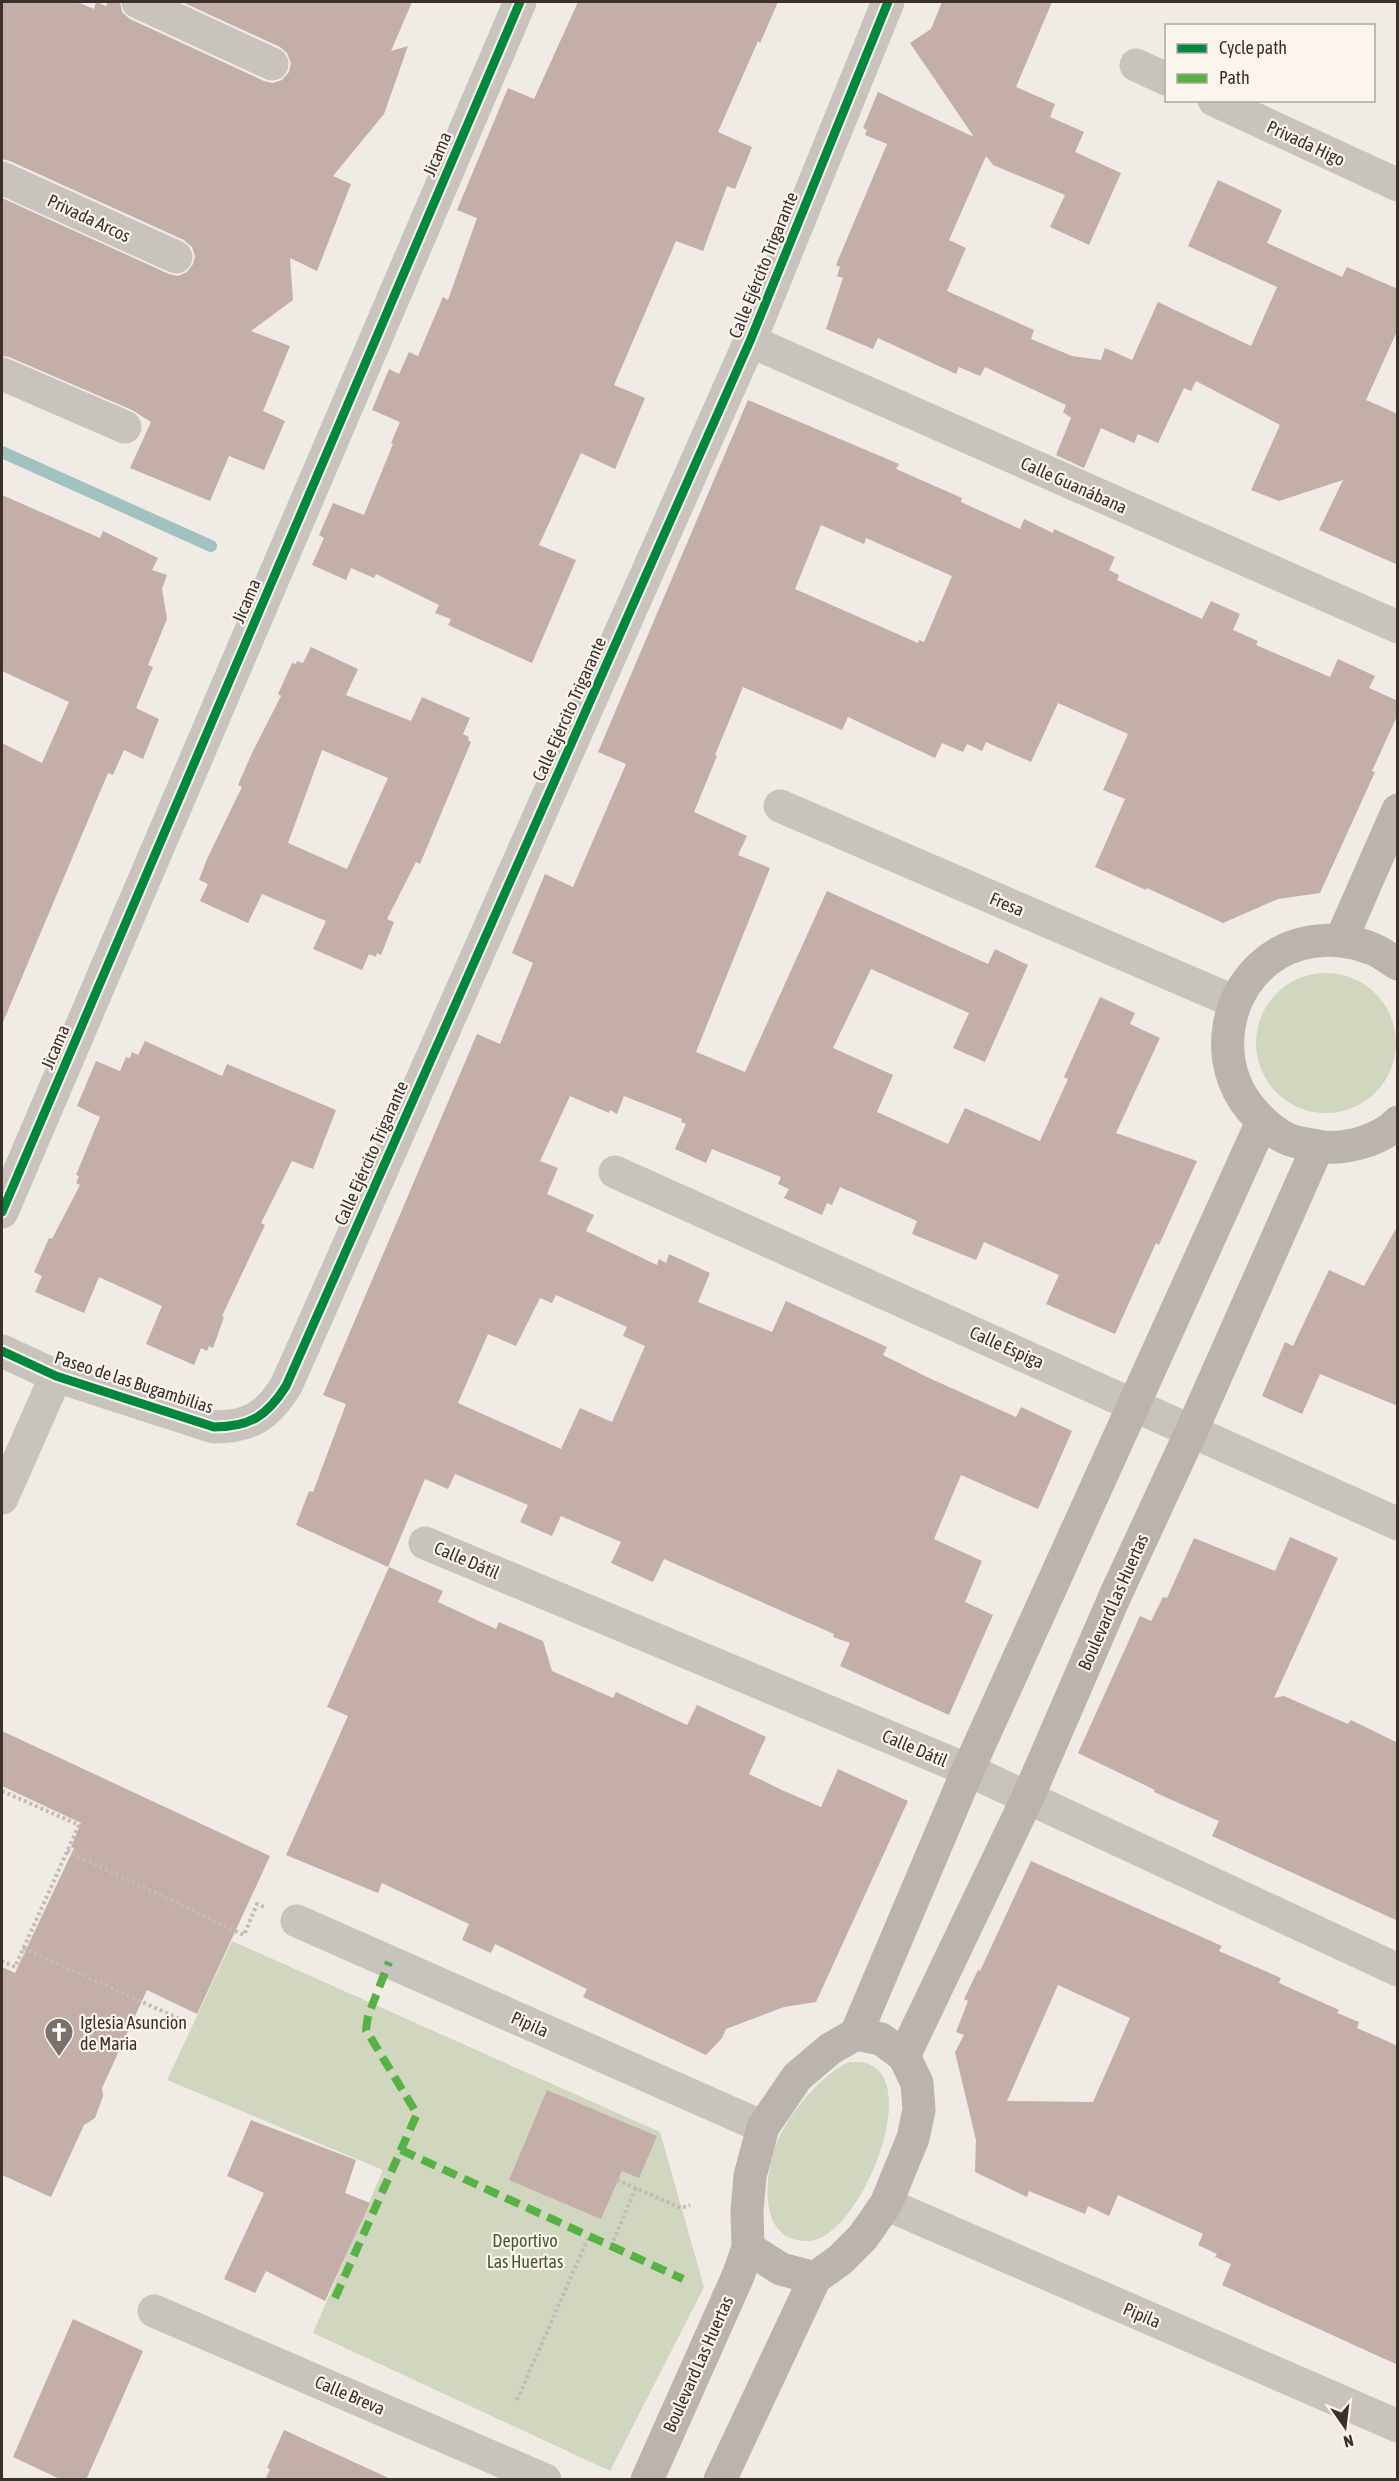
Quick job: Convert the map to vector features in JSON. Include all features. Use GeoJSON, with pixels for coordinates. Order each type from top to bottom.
{"type":"FeatureCollection","features":[{"type":"Feature","properties":{"kind":"main road"},"geometry":{"type":"LineString","coordinates":[[1341,940],[1398,810]]}},
{"type":"Feature","properties":{"kind":"main road"},"geometry":{"type":"LineString","coordinates":[[1398,964],[1372,948],[1341,940],[1308,942],[1278,954],[1252,975],[1234,1002],[1227,1034],[1229,1067],[1240,1097],[1262,1122],[1289,1139],[1318,1146],[1360,1143],[1393,1127],[1398,1122]]}},
{"type":"Feature","properties":{"kind":"main road"},"geometry":{"type":"LineString","coordinates":[[720,2480],[815,2278],[840,2260],[863,2237],[886,2204],[913,2138],[920,2110],[917,2083],[904,2056],[880,2039],[856,2034],[968,1770],[1262,1122]]}},
{"type":"Feature","properties":{"kind":"main road","name":"Boulevard Las Huertas"},"geometry":{"type":"LineString","coordinates":[[904,2056],[1028,1797],[1115,1596],[1192,1430],[1318,1146]]}},
{"type":"Feature","properties":{"kind":"main road","name":"Boulevard Las Huertas"},"geometry":{"type":"LineString","coordinates":[[647,2480],[738,2276],[748,2248],[747,2211],[750,2176],[763,2127],[797,2077],[830,2049],[856,2034]]}},
{"type":"Feature","properties":{"kind":"main road"},"geometry":{"type":"LineString","coordinates":[[748,2248],[781,2269],[815,2278]]}},
{"type":"Feature","properties":{"kind":"street"},"geometry":{"type":"LineString","coordinates":[[138,2],[272,64]]}},
{"type":"Feature","properties":{"kind":"street","name":"Jicama"},"geometry":{"type":"LineString","coordinates":[[2,1212],[520,2]]}},
{"type":"Feature","properties":{"kind":"street","name":"Calle Ejército Trigarante"},"geometry":{"type":"LineString","coordinates":[[257,1418],[275,1403],[286,1386],[750,341],[888,2]]}},
{"type":"Feature","properties":{"kind":"street"},"geometry":{"type":"LineString","coordinates":[[1136,65],[1165,78]]}},
{"type":"Feature","properties":{"kind":"street","name":"Privada Higo"},"geometry":{"type":"LineString","coordinates":[[1218,102],[1398,185]]}},
{"type":"Feature","properties":{"kind":"street","name":"Privada Arcos"},"geometry":{"type":"LineString","coordinates":[[2,178],[176,257]]}},
{"type":"Feature","properties":{"kind":"street","name":"Calle Guanábana"},"geometry":{"type":"LineString","coordinates":[[750,341],[1398,627]]}},
{"type":"Feature","properties":{"kind":"street"},"geometry":{"type":"LineString","coordinates":[[2,374],[125,427]]}},
{"type":"Feature","properties":{"kind":"street","name":"Fresa"},"geometry":{"type":"LineString","coordinates":[[780,806],[1234,1002]]}},
{"type":"Feature","properties":{"kind":"street","name":"Calle Espiga"},"geometry":{"type":"LineString","coordinates":[[615,1172],[1134,1403],[1398,1524]]}},
{"type":"Feature","properties":{"kind":"street","name":"Paseo de las Bugambilias"},"geometry":{"type":"LineString","coordinates":[[2,1351],[56,1376],[214,1427],[237,1427],[257,1418]]}},
{"type":"Feature","properties":{"kind":"street"},"geometry":{"type":"LineString","coordinates":[[2,1498],[56,1376]]}},
{"type":"Feature","properties":{"kind":"street","name":"Calle Dátil"},"geometry":{"type":"LineString","coordinates":[[425,1543],[968,1770],[1398,1970]]}},
{"type":"Feature","properties":{"kind":"street","name":"Pipila"},"geometry":{"type":"LineString","coordinates":[[297,1921],[763,2127]]}},
{"type":"Feature","properties":{"kind":"street","name":"Pipila"},"geometry":{"type":"LineString","coordinates":[[886,2204],[1398,2426]]}},
{"type":"Feature","properties":{"kind":"street","name":"Calle Breva"},"geometry":{"type":"LineString","coordinates":[[154,2311],[545,2480]]}},
{"type":"Feature","properties":{"kind":"path"},"geometry":{"type":"LineString","coordinates":[[2,1791],[79,1825],[15,1967],[2,1961]]}},
{"type":"Feature","properties":{"kind":"path"},"geometry":{"type":"LineString","coordinates":[[67,1851],[235,1931]]}},
{"type":"Feature","properties":{"kind":"path"},"geometry":{"type":"LineString","coordinates":[[24,1948],[180,2019]]}},
{"type":"Feature","properties":{"kind":"path"},"geometry":{"type":"LineString","coordinates":[[617,2180],[681,2208],[690,2205]]}},
{"type":"Feature","properties":{"kind":"path"},"geometry":{"type":"LineString","coordinates":[[611,2246],[636,2188]]}},
{"type":"Feature","properties":{"kind":"path"},"geometry":{"type":"LineString","coordinates":[[517,2400],[589,2236]]}},
{"type":"Feature","properties":{"kind":"green space"},"geometry":{"type":"Polygon","coordinates":[[[1326,973],[1353,978],[1375,994],[1391,1016],[1396,1043],[1391,1070],[1375,1092],[1353,1108],[1326,1113],[1299,1108],[1277,1092],[1261,1070],[1256,1043],[1261,1016],[1277,994],[1299,978],[1326,973]]]}},
{"type":"Feature","properties":{"kind":"green space","name":"Deportivo Las Huertas"},"geometry":{"type":"Polygon","coordinates":[[[232,1941],[660,2132],[704,2287],[610,2471],[313,2333],[383,2170],[167,2080],[232,1941]]]}},
{"type":"Feature","properties":{"kind":"green space"},"geometry":{"type":"Polygon","coordinates":[[[849,2062],[863,2062],[871,2065],[885,2080],[889,2103],[886,2132],[876,2162],[862,2192],[845,2217],[827,2234],[808,2241],[792,2239],[780,2231],[773,2220],[769,2206],[768,2175],[775,2147],[787,2123],[805,2098],[838,2068],[849,2062]]]}},
{"type":"Feature","properties":{"kind":"building"},"geometry":{"type":"Polygon","coordinates":[[[2,2],[77,2],[94,9],[96,2],[106,6],[108,2],[120,2],[122,12],[130,19],[264,81],[273,83],[282,80],[289,72],[291,63],[287,53],[280,47],[182,2],[412,2],[391,51],[408,46],[384,114],[333,176],[351,184],[317,271],[290,258],[293,300],[251,331],[290,346],[263,411],[285,421],[264,470],[229,456],[210,501],[130,468],[151,422],[132,410],[2,356],[2,198],[169,274],[178,276],[187,272],[195,256],[192,247],[184,240],[2,159],[2,2]]]}},
{"type":"Feature","properties":{"kind":"building"},"geometry":{"type":"Polygon","coordinates":[[[578,2],[778,2],[760,43],[758,41],[718,132],[752,147],[735,189],[727,186],[703,251],[676,241],[614,385],[645,398],[615,469],[581,453],[539,545],[576,560],[532,663],[448,625],[451,619],[435,613],[439,605],[376,574],[374,578],[351,568],[346,580],[312,565],[324,538],[319,535],[333,503],[364,515],[400,422],[372,410],[389,369],[399,374],[409,352],[418,356],[443,297],[448,300],[477,218],[457,210],[508,88],[534,99],[578,2]]]}},
{"type":"Feature","properties":{"kind":"building"},"geometry":{"type":"Polygon","coordinates":[[[942,2],[1052,2],[1016,87],[1055,104],[1050,117],[1084,132],[1075,152],[1121,173],[1089,245],[1050,227],[1065,195],[993,165],[986,156],[949,240],[966,248],[947,291],[1034,330],[1031,339],[1072,356],[1101,360],[1105,348],[1132,360],[1158,302],[1251,346],[1277,287],[1188,246],[1218,180],[1282,210],[1267,243],[1342,277],[1347,267],[1398,289],[1398,329],[1366,400],[1398,414],[1398,565],[1319,530],[1343,480],[1279,501],[1251,490],[1280,425],[1196,381],[1191,391],[1184,388],[1158,443],[1138,434],[1134,443],[1101,428],[1084,468],[1056,455],[1071,418],[1063,412],[1066,405],[985,367],[980,376],[959,367],[956,374],[878,338],[873,349],[826,329],[843,278],[837,276],[840,267],[836,265],[887,144],[865,135],[867,130],[863,128],[878,92],[974,137],[910,43],[931,29],[942,2]]]}},
{"type":"Feature","properties":{"kind":"building"},"geometry":{"type":"Polygon","coordinates":[[[748,400],[899,464],[896,469],[962,498],[961,502],[1020,529],[1024,519],[1053,533],[1054,529],[1115,557],[1109,570],[1119,575],[1117,580],[1202,619],[1211,601],[1240,614],[1233,630],[1258,641],[1256,645],[1330,677],[1338,659],[1375,676],[1369,688],[1398,701],[1398,714],[1372,771],[1375,772],[1320,893],[1278,899],[1223,923],[1095,867],[1125,799],[1103,790],[1128,734],[1058,703],[1031,762],[986,742],[982,751],[967,744],[963,752],[942,743],[935,758],[848,717],[842,730],[743,687],[694,812],[747,836],[738,855],[770,868],[696,1052],[745,1072],[827,891],[988,964],[995,949],[1028,965],[985,1062],[953,1048],[969,1013],[871,969],[833,1048],[893,1075],[877,1112],[948,1144],[965,1108],[1040,1141],[1068,1079],[1064,1077],[1100,997],[1135,1013],[1130,1024],[1160,1038],[1116,1133],[1197,1161],[1159,1245],[1156,1243],[1115,1334],[1046,1304],[1059,1275],[984,1242],[976,1260],[912,1234],[917,1221],[840,1187],[832,1205],[827,1203],[822,1215],[784,1198],[789,1189],[778,1184],[781,1177],[712,1149],[706,1163],[675,1149],[686,1124],[681,1122],[682,1119],[624,1096],[617,1114],[610,1110],[609,1113],[570,1096],[540,1161],[558,1168],[547,1194],[594,1215],[586,1231],[657,1265],[659,1259],[666,1263],[669,1254],[710,1273],[698,1302],[772,1332],[786,1301],[887,1347],[883,1355],[929,1378],[1016,1417],[1021,1407],[1072,1431],[1038,1509],[961,1475],[934,1539],[982,1561],[965,1602],[993,1615],[949,1715],[840,1666],[850,1643],[833,1637],[834,1634],[664,1559],[653,1582],[611,1563],[621,1542],[561,1516],[552,1536],[520,1522],[528,1505],[455,1474],[448,1489],[425,1479],[388,1567],[296,1525],[309,1491],[313,1492],[346,1404],[323,1395],[477,1034],[500,1044],[533,963],[512,953],[545,874],[573,887],[626,764],[598,752],[748,400]],[[821,525],[795,589],[918,643],[919,640],[924,642],[952,576],[866,538],[864,544],[821,525]],[[556,1295],[552,1303],[540,1298],[516,1346],[488,1334],[458,1403],[561,1449],[580,1408],[612,1422],[645,1346],[623,1336],[627,1327],[556,1295]]]}},
{"type":"Feature","properties":{"kind":"building"},"geometry":{"type":"Polygon","coordinates":[[[2,495],[100,538],[103,531],[158,558],[152,570],[167,575],[162,589],[167,619],[148,665],[153,667],[136,708],[159,719],[143,759],[124,750],[113,775],[108,773],[3,1022],[2,743],[42,763],[69,702],[2,671],[2,495]]]}},
{"type":"Feature","properties":{"kind":"building"},"geometry":{"type":"Polygon","coordinates":[[[311,647],[358,669],[346,695],[411,721],[422,697],[470,718],[463,734],[469,737],[468,740],[471,742],[420,864],[416,862],[387,919],[394,922],[381,955],[377,953],[376,957],[369,954],[362,970],[313,949],[326,921],[262,894],[248,923],[200,901],[208,884],[199,880],[242,787],[238,785],[281,696],[278,694],[292,663],[296,664],[297,661],[303,663],[311,647]],[[322,750],[288,843],[347,869],[388,778],[322,750]]]}},
{"type":"Feature","properties":{"kind":"building"},"geometry":{"type":"Polygon","coordinates":[[[145,1041],[222,1076],[227,1064],[336,1110],[313,1169],[292,1161],[261,1223],[265,1225],[222,1316],[224,1317],[213,1348],[209,1346],[207,1351],[201,1348],[194,1365],[146,1344],[162,1306],[99,1277],[84,1313],[35,1292],[42,1276],[34,1272],[49,1238],[52,1239],[80,1185],[76,1183],[79,1176],[76,1175],[100,1117],[77,1106],[96,1061],[120,1071],[126,1057],[130,1058],[132,1052],[138,1055],[145,1041]]]}},
{"type":"Feature","properties":{"kind":"building"},"geometry":{"type":"Polygon","coordinates":[[[1398,1225],[1398,1406],[1320,1374],[1302,1414],[1262,1396],[1285,1342],[1293,1346],[1329,1270],[1364,1286],[1398,1225]]]}},
{"type":"Feature","properties":{"kind":"building"},"geometry":{"type":"Polygon","coordinates":[[[1290,1537],[1338,1558],[1274,1698],[1284,1696],[1348,1724],[1351,1720],[1398,1743],[1398,1921],[1212,1836],[1219,1821],[1154,1792],[1155,1790],[1078,1753],[1140,1616],[1151,1621],[1163,1597],[1167,1598],[1194,1538],[1275,1571],[1290,1537]]]}},
{"type":"Feature","properties":{"kind":"building"},"geometry":{"type":"Polygon","coordinates":[[[389,1567],[443,1591],[438,1602],[496,1629],[499,1622],[543,1641],[552,1671],[613,1698],[616,1692],[687,1725],[697,1705],[766,1737],[749,1774],[784,1791],[821,1807],[838,1769],[908,1801],[816,2002],[784,2007],[726,2029],[722,2038],[706,2055],[583,1997],[587,1989],[495,1944],[491,1953],[462,1940],[469,1924],[382,1883],[378,1893],[286,1855],[348,1716],[327,1707],[389,1567]]]}},
{"type":"Feature","properties":{"kind":"building"},"geometry":{"type":"Polygon","coordinates":[[[2,1731],[270,1856],[197,2014],[147,1990],[102,2088],[103,2096],[95,2118],[84,2125],[51,2197],[2,2175],[2,1967],[15,1973],[74,1848],[71,1847],[81,1823],[2,1786],[2,1731]]]}},
{"type":"Feature","properties":{"kind":"building"},"geometry":{"type":"Polygon","coordinates":[[[1031,1861],[1222,1946],[1219,1951],[1281,1978],[1279,1983],[1339,2010],[1337,2013],[1359,2022],[1357,2028],[1398,2046],[1398,2365],[1222,2285],[1231,2264],[1215,2257],[1217,2254],[1198,2245],[1203,2234],[1118,2195],[1109,2216],[1088,2206],[1085,2214],[1029,2191],[1027,2197],[975,2172],[976,2140],[955,2052],[964,2035],[956,2032],[968,2001],[964,1999],[978,1970],[980,1971],[1031,1861]],[[1058,1985],[1007,2101],[1093,2102],[1130,2018],[1058,1985]]]}},
{"type":"Feature","properties":{"kind":"building"},"geometry":{"type":"Polygon","coordinates":[[[547,2090],[657,2136],[639,2178],[622,2171],[601,2219],[509,2180],[547,2090]]]}},
{"type":"Feature","properties":{"kind":"building"},"geometry":{"type":"Polygon","coordinates":[[[251,2120],[356,2160],[345,2193],[370,2203],[325,2301],[266,2271],[255,2293],[224,2279],[264,2193],[227,2176],[251,2120]]]}},
{"type":"Feature","properties":{"kind":"building"},"geometry":{"type":"Polygon","coordinates":[[[73,2319],[143,2351],[86,2480],[62,2480],[13,2457],[73,2319]]]}},
{"type":"Feature","properties":{"kind":"building"},"geometry":{"type":"Polygon","coordinates":[[[284,2430],[393,2480],[265,2480],[270,2469],[267,2468],[284,2430]]]}},
{"type":"Feature","properties":{"kind":"waterway"},"geometry":{"type":"LineString","coordinates":[[2,452],[211,546]]}},
{"type":"Feature","properties":{"kind":"marked path"},"geometry":{"type":"LineString","coordinates":[[335,2298],[417,2114],[366,2030],[368,2016],[389,1962]]}},
{"type":"Feature","properties":{"kind":"marked path"},"geometry":{"type":"LineString","coordinates":[[401,2150],[683,2279]]}},
{"type":"Feature","properties":{"kind":"cycle path"},"geometry":{"type":"LineString","coordinates":[[2,1212],[520,2]]}},
{"type":"Feature","properties":{"kind":"cycle path"},"geometry":{"type":"LineString","coordinates":[[2,1351],[56,1376],[214,1427],[238,1425],[256,1418],[272,1405],[286,1386],[750,341],[888,2]]}},
{"type":"Feature","properties":{"kind":"place","name":"Iglesia Asuncion de Maria"},"geometry":{"type":"Point","coordinates":[59,2058]}}]}
